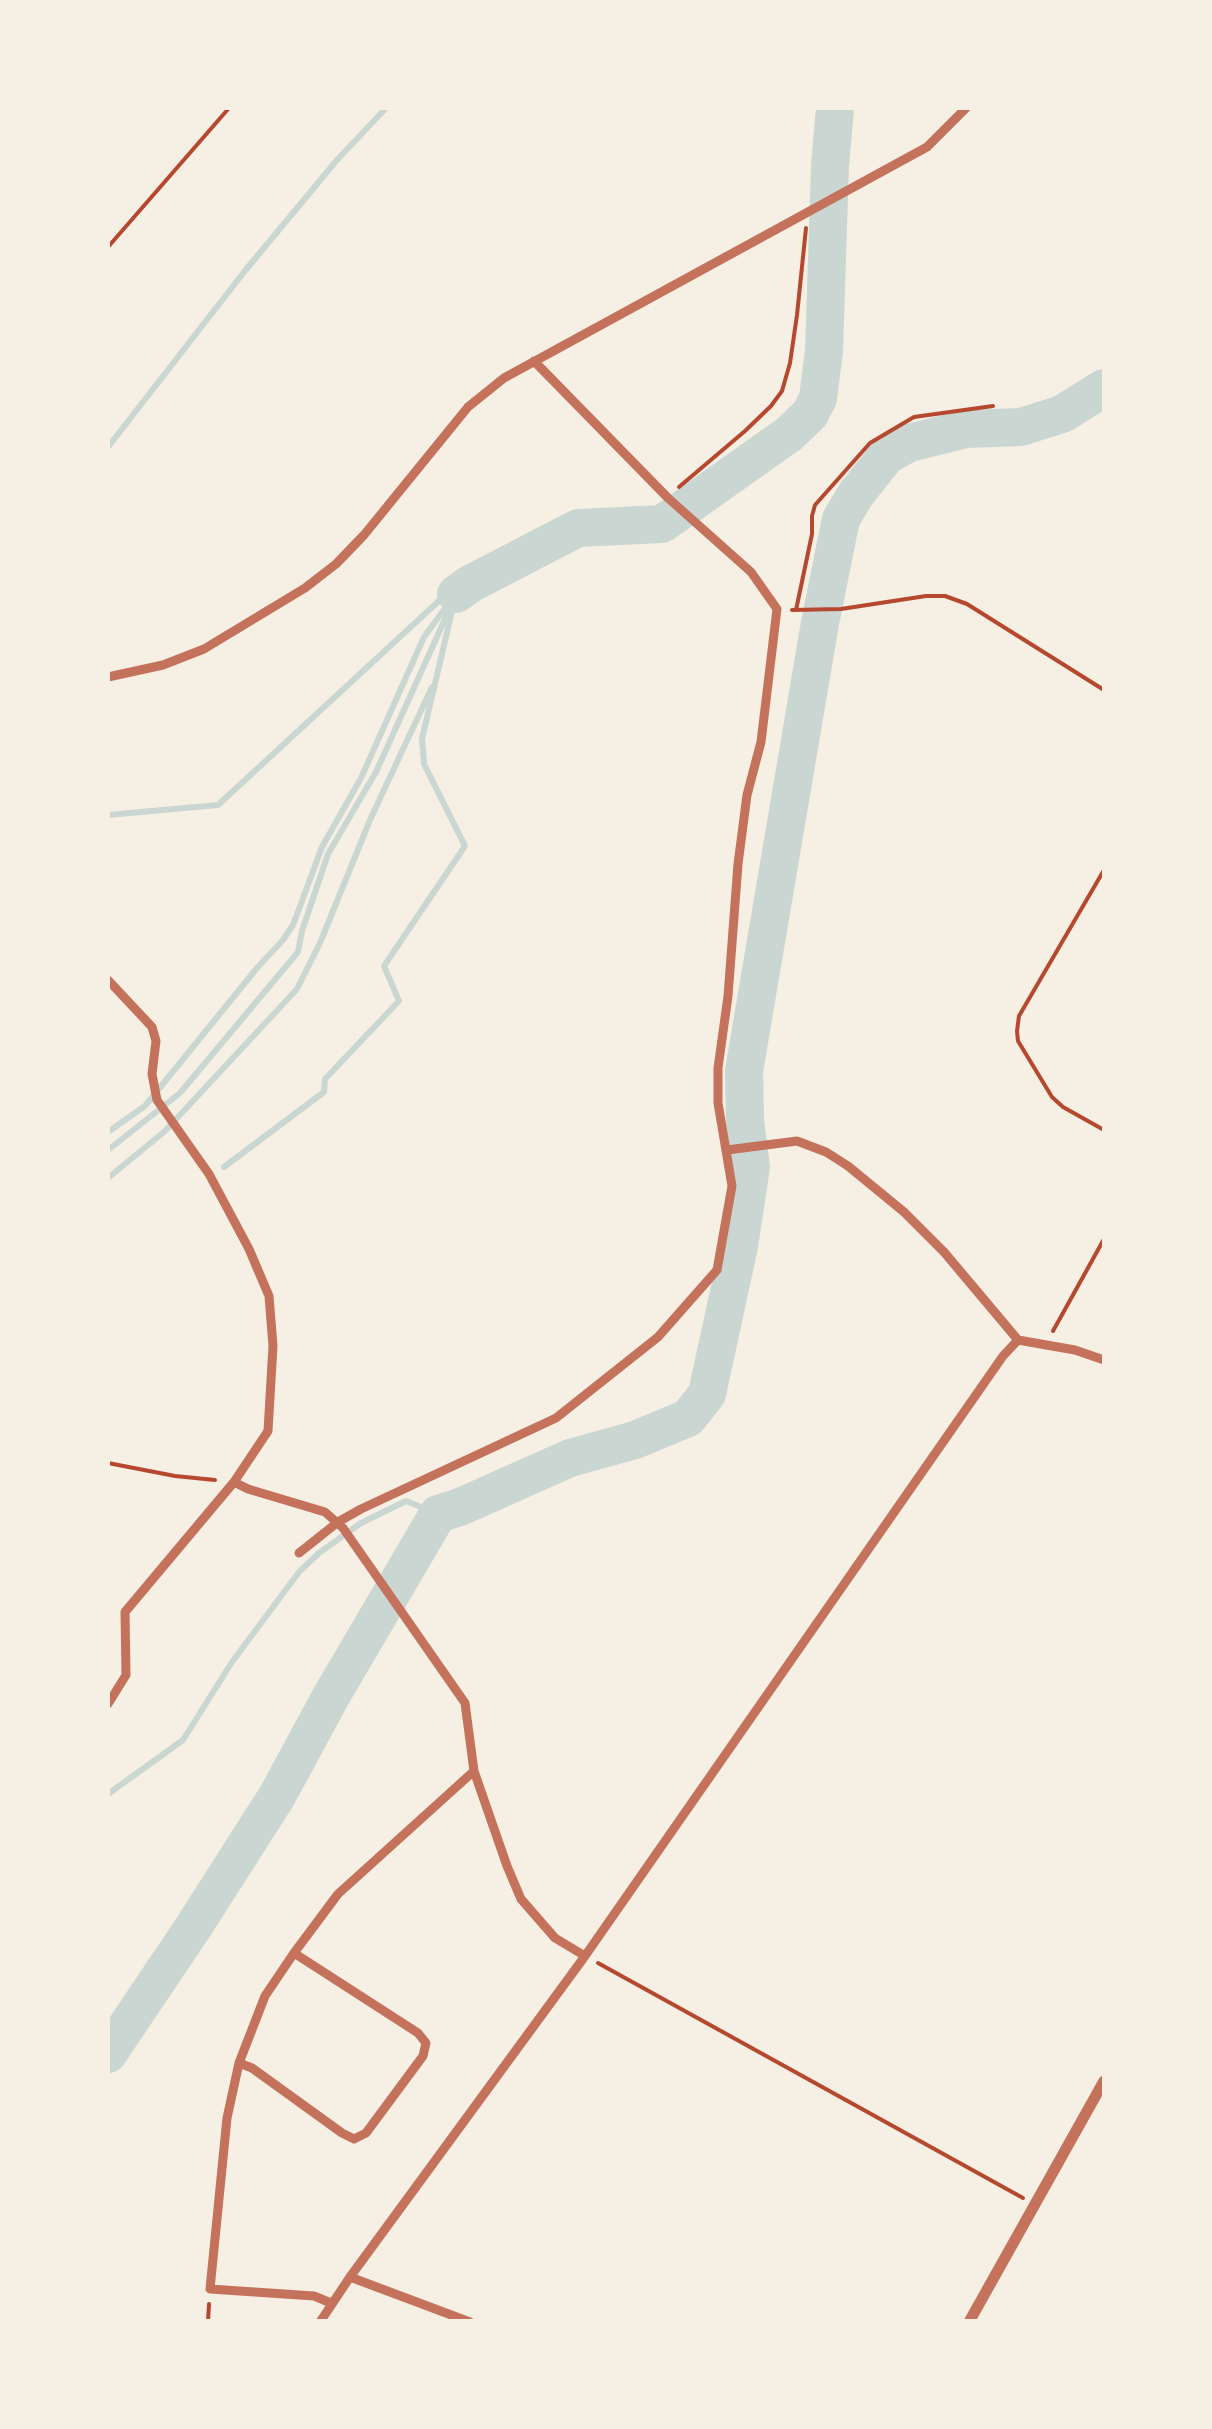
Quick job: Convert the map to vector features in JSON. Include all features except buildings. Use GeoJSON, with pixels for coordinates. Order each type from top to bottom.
{"type":"FeatureCollection","features":[{"type":"Feature","properties":{"kind":"street"},"geometry":{"type":"LineString","coordinates":[[108,677],[163,665],[204,649],[305,588],[364,535],[468,407],[504,378],[927,147],[966,108]]}},
{"type":"Feature","properties":{"kind":"street"},"geometry":{"type":"LineString","coordinates":[[299,1553],[361,1508],[556,1418],[658,1336],[716,1270],[732,1186],[732,1149],[718,1103],[718,1068],[738,864],[747,795],[761,742],[777,609],[751,572],[672,502],[534,361]]}},
{"type":"Feature","properties":{"kind":"street"},"geometry":{"type":"LineString","coordinates":[[108,980],[152,1027],[156,1041],[153,1090],[210,1174],[249,1249],[269,1296],[273,1346],[268,1431],[234,1482],[125,1612],[126,1675],[108,1704]]}},
{"type":"Feature","properties":{"kind":"street"},"geometry":{"type":"LineString","coordinates":[[732,1149],[797,1140],[848,1166],[904,1212],[944,1252],[1018,1340],[1104,1360]]}},
{"type":"Feature","properties":{"kind":"street"},"geometry":{"type":"LineString","coordinates":[[320,2322],[586,1956],[1003,1356],[1018,1340]]}},
{"type":"Feature","properties":{"kind":"street"},"geometry":{"type":"LineString","coordinates":[[234,1482],[326,1512],[340,1525],[465,1703],[474,1771],[521,1899],[555,1938],[586,1956]]}},
{"type":"Feature","properties":{"kind":"street"},"geometry":{"type":"LineString","coordinates":[[331,2303],[314,2296],[210,2289],[227,2118],[239,2063],[265,1996],[338,1894],[474,1771]]}},
{"type":"Feature","properties":{"kind":"street"},"geometry":{"type":"LineString","coordinates":[[239,2063],[354,2139],[366,2133],[423,2056],[426,2044],[418,2032],[294,1953]]}},
{"type":"Feature","properties":{"kind":"street"},"geometry":{"type":"LineString","coordinates":[[970,2322],[1104,2080]]}},
{"type":"Feature","properties":{"kind":"street"},"geometry":{"type":"LineString","coordinates":[[350,2277],[470,2322]]}},
{"type":"Feature","properties":{"kind":"path"},"geometry":{"type":"LineString","coordinates":[[108,247],[229,108]]}},
{"type":"Feature","properties":{"kind":"path"},"geometry":{"type":"LineString","coordinates":[[672,502],[782,392],[790,363],[809,212]]}},
{"type":"Feature","properties":{"kind":"path"},"geometry":{"type":"LineString","coordinates":[[796,610],[815,504],[857,456],[870,443],[914,417],[994,406]]}},
{"type":"Feature","properties":{"kind":"path"},"geometry":{"type":"LineString","coordinates":[[804,611],[945,596],[967,604],[1104,690]]}},
{"type":"Feature","properties":{"kind":"path"},"geometry":{"type":"LineString","coordinates":[[1104,870],[1019,1016],[1016,1031],[1018,1041],[1052,1097],[1063,1108],[1104,1130]]}},
{"type":"Feature","properties":{"kind":"path"},"geometry":{"type":"LineString","coordinates":[[1046,1344],[1104,1239]]}},
{"type":"Feature","properties":{"kind":"path"},"geometry":{"type":"LineString","coordinates":[[108,1463],[234,1482]]}},
{"type":"Feature","properties":{"kind":"path"},"geometry":{"type":"LineString","coordinates":[[586,1956],[1036,2204]]}},
{"type":"Feature","properties":{"kind":"waterway"},"geometry":{"type":"LineString","coordinates":[[108,447],[244,272],[337,160],[386,108]]}},
{"type":"Feature","properties":{"kind":"waterway"},"geometry":{"type":"LineString","coordinates":[[456,594],[578,528],[662,524],[789,434],[810,414],[818,398],[824,351],[835,108]]}},
{"type":"Feature","properties":{"kind":"waterway"},"geometry":{"type":"LineString","coordinates":[[108,2054],[277,1796],[438,1514],[570,1458],[635,1440],[688,1418],[707,1394],[739,1246],[751,1167],[744,1071],[841,519],[887,455],[909,443],[966,429],[1021,427],[1062,414],[1104,388]]}},
{"type":"Feature","properties":{"kind":"waterway"},"geometry":{"type":"LineString","coordinates":[[224,1167],[324,1092],[325,1079],[399,1001],[384,966],[465,846],[424,764],[422,739],[456,594]]}},
{"type":"Feature","properties":{"kind":"waterway"},"geometry":{"type":"LineString","coordinates":[[108,815],[218,805],[441,599],[455,595]]}},
{"type":"Feature","properties":{"kind":"waterway"},"geometry":{"type":"LineString","coordinates":[[108,1132],[145,1106],[293,925],[322,847],[361,778],[424,637],[446,607]]}},
{"type":"Feature","properties":{"kind":"waterway"},"geometry":{"type":"LineString","coordinates":[[108,1150],[180,1093],[298,952],[328,854],[376,772],[450,608]]}},
{"type":"Feature","properties":{"kind":"waterway"},"geometry":{"type":"LineString","coordinates":[[108,1178],[165,1131],[297,989],[432,687]]}},
{"type":"Feature","properties":{"kind":"waterway"},"geometry":{"type":"LineString","coordinates":[[108,1794],[183,1740],[232,1662],[299,1572],[319,1553],[361,1523],[406,1501],[438,1514]]}}]}
